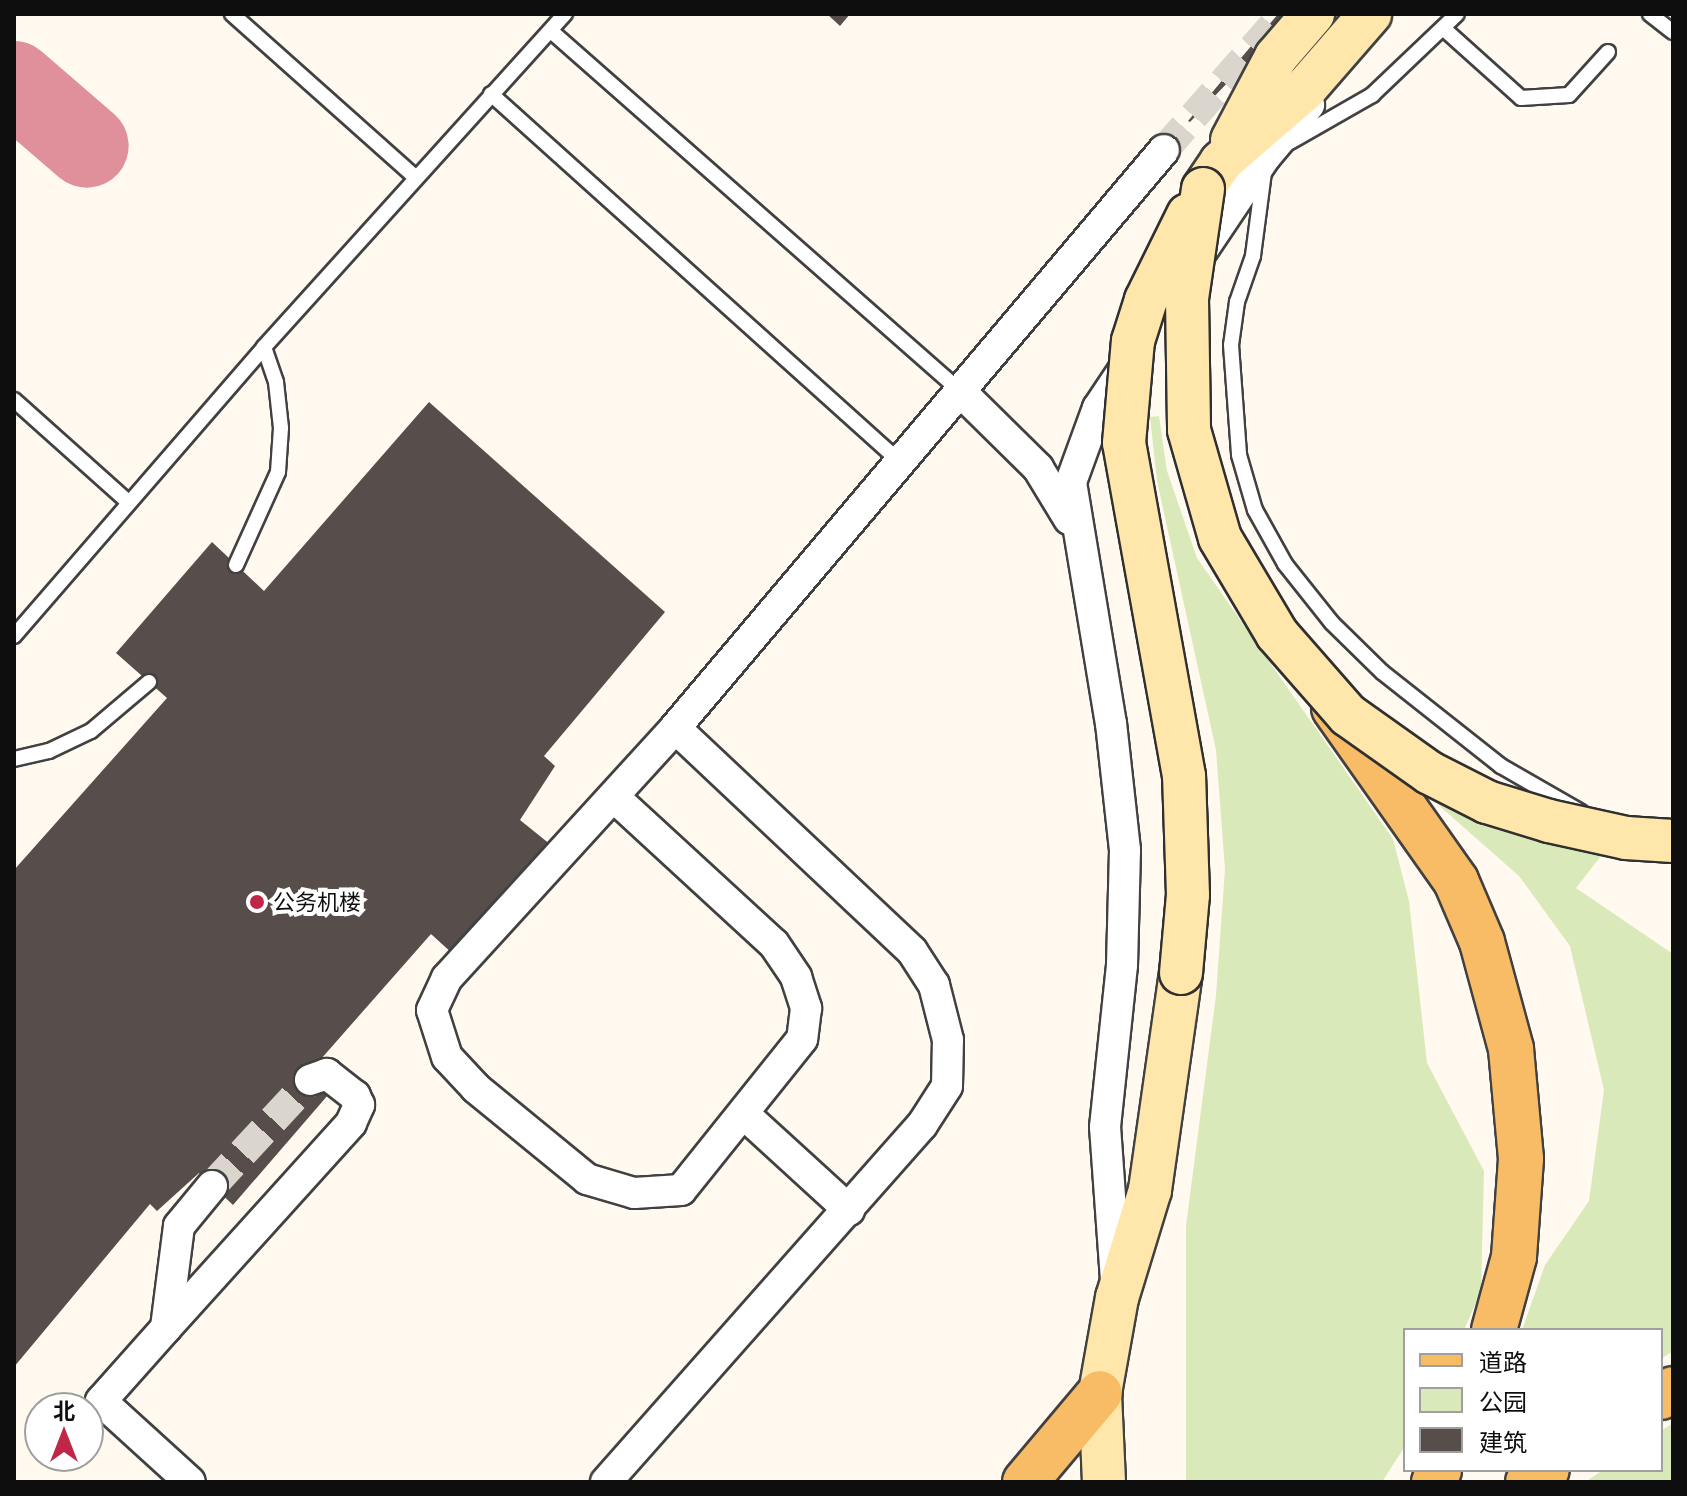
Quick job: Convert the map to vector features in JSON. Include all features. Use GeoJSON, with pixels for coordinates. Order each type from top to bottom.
{"type":"FeatureCollection","features":[{"type":"Feature","properties":{"kind":"main road"},"geometry":{"type":"LineString","coordinates":[[1104,1482],[1100,1393],[1117,1298],[1150,1190],[1181,973],[1188,882],[1184,776],[1137,535],[1125,417],[1133,341],[1146,300],[1276,57],[1313,14]]}},
{"type":"Feature","properties":{"kind":"main road"},"geometry":{"type":"LineString","coordinates":[[1370,14],[1304,90],[1212,176],[1189,285],[1185,378],[1201,488],[1246,587],[1427,834],[1456,881],[1482,942],[1511,1049],[1521,1159],[1514,1257],[1495,1328]]}},
{"type":"Feature","properties":{"kind":"main road"},"geometry":{"type":"LineString","coordinates":[[1313,679],[1348,715],[1430,773],[1487,802],[1626,838],[1673,841]]}},
{"type":"Feature","properties":{"kind":"main road"},"geometry":{"type":"LineString","coordinates":[[1025,1482],[1100,1393]]}},
{"type":"Feature","properties":{"kind":"street"},"geometry":{"type":"LineString","coordinates":[[1117,1298],[1105,1127],[1122,965],[1125,850],[1111,724],[1078,549],[1071,482],[1098,408],[1266,156],[1388,14]]}},
{"type":"Feature","properties":{"kind":"street"},"geometry":{"type":"LineString","coordinates":[[614,797],[774,944],[796,977],[806,1008],[802,1039],[745,1115],[681,1190],[634,1193],[601,1187],[476,1088],[447,1057],[437,1035],[432,1010],[447,978],[675,728],[1164,150]]}},
{"type":"Feature","properties":{"kind":"street"},"geometry":{"type":"LineString","coordinates":[[960,391],[1038,468],[1066,511],[1078,549]]}},
{"type":"Feature","properties":{"kind":"street"},"geometry":{"type":"LineString","coordinates":[[606,1482],[849,1210],[922,1125],[947,1086],[948,1040],[934,985],[912,951],[675,728]]}},
{"type":"Feature","properties":{"kind":"street"},"geometry":{"type":"LineString","coordinates":[[190,1482],[101,1401],[356,1114],[355,1096],[336,1078],[327,1074],[310,1080]]}},
{"type":"Feature","properties":{"kind":"street"},"geometry":{"type":"LineString","coordinates":[[745,1115],[849,1210]]}},
{"type":"Feature","properties":{"kind":"street"},"geometry":{"type":"LineString","coordinates":[[166,1328],[179,1226],[212,1186]]}},
{"type":"Feature","properties":{"kind":"lane"},"geometry":{"type":"LineString","coordinates":[[232,14],[416,178]]}},
{"type":"Feature","properties":{"kind":"lane"},"geometry":{"type":"LineString","coordinates":[[14,636],[264,347],[565,14]]}},
{"type":"Feature","properties":{"kind":"lane"},"geometry":{"type":"LineString","coordinates":[[1457,14],[1372,95],[1266,156],[1253,256],[1237,302],[1232,398],[1239,455],[1255,510],[1285,564],[1332,623],[1443,722],[1501,766],[1626,838]]}},
{"type":"Feature","properties":{"kind":"lane"},"geometry":{"type":"LineString","coordinates":[[1650,14],[1673,32]]}},
{"type":"Feature","properties":{"kind":"lane"},"geometry":{"type":"LineString","coordinates":[[1443,28],[1521,98],[1569,95],[1608,52]]}},
{"type":"Feature","properties":{"kind":"lane"},"geometry":{"type":"LineString","coordinates":[[551,31],[960,391]]}},
{"type":"Feature","properties":{"kind":"lane"},"geometry":{"type":"LineString","coordinates":[[491,94],[899,461]]}},
{"type":"Feature","properties":{"kind":"lane"},"geometry":{"type":"LineString","coordinates":[[236,565],[278,472],[281,428],[276,382],[264,347]]}},
{"type":"Feature","properties":{"kind":"lane"},"geometry":{"type":"LineString","coordinates":[[14,400],[129,503]]}},
{"type":"Feature","properties":{"kind":"lane"},"geometry":{"type":"LineString","coordinates":[[14,759],[49,751],[91,731],[149,682]]}},
{"type":"Feature","properties":{"kind":"green space"},"geometry":{"type":"Polygon","coordinates":[[[1159,416],[1167,471],[1197,558],[1393,839],[1409,901],[1427,1063],[1484,1171],[1481,1291],[1465,1328],[1403,1328],[1403,1449],[1382,1482],[1186,1482],[1186,1226],[1216,995],[1225,869],[1216,750],[1157,481],[1150,417],[1159,416]]]}},
{"type":"Feature","properties":{"kind":"green space"},"geometry":{"type":"Polygon","coordinates":[[[1427,795],[1542,842],[1601,856],[1576,888],[1673,954],[1673,1351],[1663,1358],[1663,1328],[1523,1328],[1545,1265],[1589,1201],[1604,1090],[1570,946],[1519,876],[1427,795]]]}},
{"type":"Feature","properties":{"kind":"green space"},"geometry":{"type":"Polygon","coordinates":[[[1673,1423],[1673,1482],[1585,1482],[1600,1472],[1663,1472],[1663,1430],[1673,1423]]]}},
{"type":"Feature","properties":{"kind":"building"},"geometry":{"type":"Polygon","coordinates":[[[827,14],[850,14],[840,26],[827,14]]]}},
{"type":"Feature","properties":{"kind":"building"},"geometry":{"type":"Polygon","coordinates":[[[1278,14],[1293,14],[1188,121],[1278,14]]]}},
{"type":"Feature","properties":{"kind":"building","name":"公务机楼"},"geometry":{"type":"Polygon","coordinates":[[[429,402],[665,612],[544,756],[555,766],[520,820],[551,845],[453,954],[431,934],[306,1076],[328,1095],[233,1205],[199,1173],[157,1211],[150,1204],[14,1367],[14,870],[167,698],[116,653],[212,542],[264,591],[429,402]]]}},
{"type":"Feature","properties":{"kind":"taxiway"},"geometry":{"type":"LineString","coordinates":[[14,83],[87,146]]}},
{"type":"Feature","properties":{"kind":"tunnel"},"geometry":{"type":"LineString","coordinates":[[1164,150],[1283,14]]}},
{"type":"Feature","properties":{"kind":"tunnel"},"geometry":{"type":"LineString","coordinates":[[212,1186],[310,1080]]}},
{"type":"Feature","properties":{"kind":"place","name":"公务机楼"},"geometry":{"type":"Point","coordinates":[257,902]}}]}
